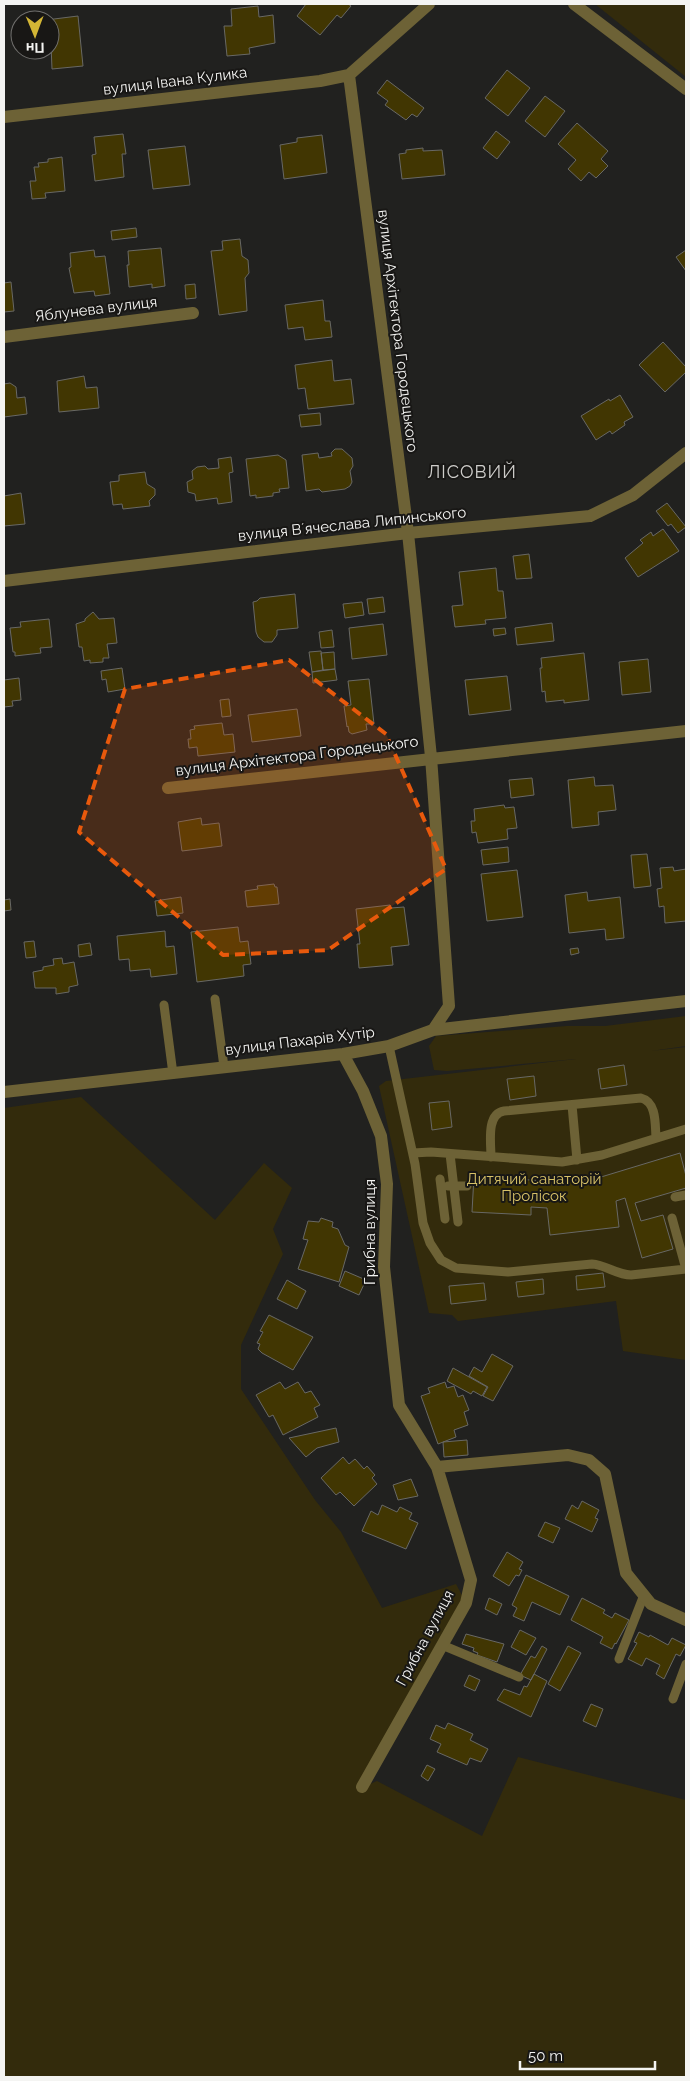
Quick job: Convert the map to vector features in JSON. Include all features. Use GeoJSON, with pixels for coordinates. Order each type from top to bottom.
{"type":"FeatureCollection","features":[{"type":"Feature","properties":{"kind":"street"},"geometry":{"type":"LineString","coordinates":[[349,75],[429,4]]}},
{"type":"Feature","properties":{"kind":"street"},"geometry":{"type":"LineString","coordinates":[[574,4],[686,89]]}},
{"type":"Feature","properties":{"kind":"street","name":"вулиця Івана Кулика"},"geometry":{"type":"LineString","coordinates":[[4,117],[320,81],[349,75]]}},
{"type":"Feature","properties":{"kind":"street","name":"вулиця Архітектора Городецького"},"geometry":{"type":"LineString","coordinates":[[349,75],[408,533],[431,757],[449,1006],[433,1030]]}},
{"type":"Feature","properties":{"kind":"street","name":"Яблунева вулиця"},"geometry":{"type":"LineString","coordinates":[[4,337],[193,313]]}},
{"type":"Feature","properties":{"kind":"street","name":"вулиця Вʼячеслава Липинського"},"geometry":{"type":"LineString","coordinates":[[4,581],[408,533],[590,516],[633,495],[686,453]]}},
{"type":"Feature","properties":{"kind":"street"},"geometry":{"type":"LineString","coordinates":[[431,757],[686,731]]}},
{"type":"Feature","properties":{"kind":"street","name":"вулиця Архітектора Городецького"},"geometry":{"type":"LineString","coordinates":[[168,788],[431,757]]}},
{"type":"Feature","properties":{"kind":"street","name":"вулиця Пахарів Хутір"},"geometry":{"type":"LineString","coordinates":[[4,1092],[343,1054],[389,1046],[433,1030],[686,1001]]}},
{"type":"Feature","properties":{"kind":"street","name":"Грибна вулиця"},"geometry":{"type":"LineString","coordinates":[[343,1054],[363,1091],[381,1136],[387,1184],[384,1267],[399,1405],[438,1467],[471,1580],[466,1603],[362,1787]]}},
{"type":"Feature","properties":{"kind":"street"},"geometry":{"type":"LineString","coordinates":[[438,1467],[568,1455],[589,1460],[605,1474],[626,1573],[651,1604],[686,1620]]}},
{"type":"Feature","properties":{"kind":"lane"},"geometry":{"type":"LineString","coordinates":[[215,1000],[224,1067]]}},
{"type":"Feature","properties":{"kind":"lane"},"geometry":{"type":"LineString","coordinates":[[164,1004],[173,1074]]}},
{"type":"Feature","properties":{"kind":"lane"},"geometry":{"type":"LineString","coordinates":[[389,1046],[413,1153],[426,1234],[437,1256],[450,1266],[466,1269],[520,1272],[592,1264],[600,1265],[624,1275],[686,1269],[672,1218]]}},
{"type":"Feature","properties":{"kind":"lane"},"geometry":{"type":"LineString","coordinates":[[491,1157],[492,1120],[498,1113],[572,1104],[645,1099],[649,1102],[653,1112],[656,1138]]}},
{"type":"Feature","properties":{"kind":"lane"},"geometry":{"type":"LineString","coordinates":[[572,1104],[577,1160]]}},
{"type":"Feature","properties":{"kind":"lane"},"geometry":{"type":"LineString","coordinates":[[413,1153],[555,1162],[602,1155],[686,1129]]}},
{"type":"Feature","properties":{"kind":"lane"},"geometry":{"type":"LineString","coordinates":[[450,1154],[458,1222]]}},
{"type":"Feature","properties":{"kind":"lane"},"geometry":{"type":"LineString","coordinates":[[466,1203],[444,1216],[440,1182],[454,1186],[467,1186]]}},
{"type":"Feature","properties":{"kind":"lane"},"geometry":{"type":"LineString","coordinates":[[675,1197],[686,1195]]}},
{"type":"Feature","properties":{"kind":"lane"},"geometry":{"type":"LineString","coordinates":[[619,1659],[644,1596]]}},
{"type":"Feature","properties":{"kind":"lane"},"geometry":{"type":"LineString","coordinates":[[442,1645],[519,1677]]}},
{"type":"Feature","properties":{"kind":"lane"},"geometry":{"type":"LineString","coordinates":[[673,1699],[686,1664]]}},
{"type":"Feature","properties":{"kind":"highlighted area"},"geometry":{"type":"Polygon","coordinates":[[[289,660],[386,734],[446,869],[328,950],[223,955],[79,832],[125,689],[289,660]]]}},
{"type":"Feature","properties":{"kind":"green space"},"geometry":{"type":"Polygon","coordinates":[[[595,4],[686,4],[686,77],[595,4]]]}},
{"type":"Feature","properties":{"kind":"green space","name":"Дитячий санаторій Пролісок"},"geometry":{"type":"Polygon","coordinates":[[[686,1016],[686,1046],[651,1051],[686,1047],[686,1360],[623,1351],[616,1301],[458,1321],[452,1315],[429,1313],[379,1086],[386,1081],[576,1059],[447,1071],[434,1070],[429,1046],[436,1036],[567,1026],[605,1026],[686,1016]]]}},
{"type":"Feature","properties":{"kind":"green space"},"geometry":{"type":"Polygon","coordinates":[[[81,1097],[215,1220],[264,1163],[292,1188],[273,1229],[283,1254],[241,1345],[241,1389],[315,1500],[341,1532],[382,1608],[456,1584],[466,1603],[363,1787],[377,1781],[482,1836],[518,1757],[686,1800],[686,2077],[4,2077],[4,1108],[81,1097]]]}},
{"type":"Feature","properties":{"kind":"building"},"geometry":{"type":"Polygon","coordinates":[[[306,4],[348,4],[351,6],[341,18],[337,15],[320,35],[297,16],[306,4]]]}},
{"type":"Feature","properties":{"kind":"building"},"geometry":{"type":"Polygon","coordinates":[[[258,6],[259,17],[273,15],[275,43],[249,48],[250,54],[227,56],[224,26],[232,26],[231,9],[258,6]]]}},
{"type":"Feature","properties":{"kind":"building"},"geometry":{"type":"Polygon","coordinates":[[[78,16],[83,66],[52,69],[52,60],[60,60],[60,18],[78,16]]]}},
{"type":"Feature","properties":{"kind":"building"},"geometry":{"type":"Polygon","coordinates":[[[507,70],[530,88],[508,116],[485,98],[507,70]]]}},
{"type":"Feature","properties":{"kind":"building"},"geometry":{"type":"Polygon","coordinates":[[[387,80],[424,108],[417,117],[412,114],[406,120],[385,105],[388,101],[377,93],[387,80]]]}},
{"type":"Feature","properties":{"kind":"building"},"geometry":{"type":"Polygon","coordinates":[[[545,96],[565,111],[545,137],[525,121],[545,96]]]}},
{"type":"Feature","properties":{"kind":"building"},"geometry":{"type":"Polygon","coordinates":[[[577,123],[608,151],[601,159],[608,166],[596,178],[589,172],[581,181],[568,169],[576,160],[558,144],[577,123]]]}},
{"type":"Feature","properties":{"kind":"building"},"geometry":{"type":"Polygon","coordinates":[[[496,131],[510,142],[497,159],[483,148],[496,131]]]}},
{"type":"Feature","properties":{"kind":"building"},"geometry":{"type":"Polygon","coordinates":[[[123,134],[126,154],[122,154],[124,177],[95,181],[92,155],[96,154],[94,137],[123,134]]]}},
{"type":"Feature","properties":{"kind":"building"},"geometry":{"type":"Polygon","coordinates":[[[322,135],[327,173],[284,179],[280,145],[297,142],[297,138],[322,135]]]}},
{"type":"Feature","properties":{"kind":"building"},"geometry":{"type":"Polygon","coordinates":[[[185,146],[190,185],[153,189],[148,150],[185,146]]]}},
{"type":"Feature","properties":{"kind":"building"},"geometry":{"type":"Polygon","coordinates":[[[423,148],[423,151],[442,150],[445,175],[402,179],[399,154],[406,153],[406,150],[423,148]]]}},
{"type":"Feature","properties":{"kind":"building"},"geometry":{"type":"Polygon","coordinates":[[[62,157],[65,191],[45,193],[46,198],[32,199],[30,181],[36,181],[34,167],[39,167],[38,163],[48,162],[48,159],[62,157]]]}},
{"type":"Feature","properties":{"kind":"building"},"geometry":{"type":"Polygon","coordinates":[[[136,228],[137,237],[112,240],[111,231],[136,228]]]}},
{"type":"Feature","properties":{"kind":"building"},"geometry":{"type":"Polygon","coordinates":[[[240,239],[242,256],[248,260],[249,273],[245,278],[247,311],[219,315],[211,251],[223,250],[222,241],[240,239]]]}},
{"type":"Feature","properties":{"kind":"building"},"geometry":{"type":"Polygon","coordinates":[[[161,248],[165,286],[152,288],[152,284],[129,287],[128,251],[161,248]]]}},
{"type":"Feature","properties":{"kind":"building"},"geometry":{"type":"Polygon","coordinates":[[[94,250],[95,257],[105,256],[110,294],[95,296],[94,291],[74,293],[69,268],[71,267],[70,253],[94,250]]]}},
{"type":"Feature","properties":{"kind":"building"},"geometry":{"type":"Polygon","coordinates":[[[686,250],[686,271],[676,257],[686,250]]]}},
{"type":"Feature","properties":{"kind":"building"},"geometry":{"type":"Polygon","coordinates":[[[11,282],[14,311],[4,312],[4,283],[11,282]]]}},
{"type":"Feature","properties":{"kind":"building"},"geometry":{"type":"Polygon","coordinates":[[[195,284],[196,298],[186,299],[185,285],[195,284]]]}},
{"type":"Feature","properties":{"kind":"building"},"geometry":{"type":"Polygon","coordinates":[[[323,300],[325,321],[330,321],[332,337],[305,340],[303,327],[288,329],[285,305],[323,300]]]}},
{"type":"Feature","properties":{"kind":"building"},"geometry":{"type":"Polygon","coordinates":[[[663,342],[686,367],[686,372],[665,392],[639,365],[663,342]]]}},
{"type":"Feature","properties":{"kind":"building"},"geometry":{"type":"Polygon","coordinates":[[[332,360],[334,381],[351,379],[354,404],[308,409],[305,388],[298,389],[295,365],[332,360]]]}},
{"type":"Feature","properties":{"kind":"building"},"geometry":{"type":"Polygon","coordinates":[[[84,376],[86,388],[97,387],[99,408],[59,412],[57,381],[84,376]]]}},
{"type":"Feature","properties":{"kind":"building"},"geometry":{"type":"Polygon","coordinates":[[[10,383],[16,387],[17,398],[25,397],[27,414],[4,417],[4,384],[10,383]]]}},
{"type":"Feature","properties":{"kind":"building"},"geometry":{"type":"Polygon","coordinates":[[[620,395],[633,417],[624,422],[625,425],[612,434],[610,431],[596,440],[581,416],[609,399],[610,401],[620,395]]]}},
{"type":"Feature","properties":{"kind":"building"},"geometry":{"type":"Polygon","coordinates":[[[320,413],[321,425],[301,427],[299,415],[320,413]]]}},
{"type":"Feature","properties":{"kind":"building"},"geometry":{"type":"Polygon","coordinates":[[[335,449],[342,449],[352,458],[353,466],[350,471],[352,482],[350,486],[345,489],[322,492],[319,489],[306,491],[302,455],[318,453],[319,458],[332,456],[331,453],[335,449]]]}},
{"type":"Feature","properties":{"kind":"building"},"geometry":{"type":"Polygon","coordinates":[[[278,455],[286,460],[289,488],[279,489],[280,492],[273,493],[273,496],[256,498],[256,495],[250,496],[246,459],[278,455]]]}},
{"type":"Feature","properties":{"kind":"building"},"geometry":{"type":"Polygon","coordinates":[[[231,457],[233,472],[229,473],[232,502],[218,504],[217,498],[196,501],[195,494],[188,492],[187,482],[193,479],[192,471],[197,467],[205,466],[208,469],[219,468],[218,459],[231,457]]]}},
{"type":"Feature","properties":{"kind":"building"},"geometry":{"type":"Polygon","coordinates":[[[145,472],[147,484],[155,489],[155,495],[149,501],[150,506],[123,509],[122,504],[113,505],[110,482],[119,481],[119,475],[145,472]]]}},
{"type":"Feature","properties":{"kind":"building"},"geometry":{"type":"Polygon","coordinates":[[[21,493],[25,524],[4,526],[4,496],[21,493]]]}},
{"type":"Feature","properties":{"kind":"building"},"geometry":{"type":"Polygon","coordinates":[[[667,503],[686,527],[678,533],[671,524],[668,526],[656,511],[667,503]]]}},
{"type":"Feature","properties":{"kind":"building"},"geometry":{"type":"Polygon","coordinates":[[[663,529],[679,551],[638,577],[625,558],[643,543],[640,540],[651,532],[653,536],[663,529]]]}},
{"type":"Feature","properties":{"kind":"building"},"geometry":{"type":"Polygon","coordinates":[[[529,554],[532,578],[516,579],[513,556],[529,554]]]}},
{"type":"Feature","properties":{"kind":"building"},"geometry":{"type":"Polygon","coordinates":[[[496,568],[498,591],[503,591],[506,618],[485,620],[486,624],[455,627],[452,606],[463,605],[459,572],[496,568]]]}},
{"type":"Feature","properties":{"kind":"building"},"geometry":{"type":"Polygon","coordinates":[[[295,594],[298,628],[277,630],[277,635],[272,642],[264,642],[258,637],[256,632],[253,602],[260,598],[295,594]]]}},
{"type":"Feature","properties":{"kind":"building"},"geometry":{"type":"Polygon","coordinates":[[[383,597],[385,612],[369,614],[367,599],[383,597]]]}},
{"type":"Feature","properties":{"kind":"building"},"geometry":{"type":"Polygon","coordinates":[[[362,602],[364,615],[345,618],[343,604],[362,602]]]}},
{"type":"Feature","properties":{"kind":"building"},"geometry":{"type":"Polygon","coordinates":[[[93,612],[99,619],[114,618],[117,643],[107,644],[109,658],[103,658],[103,662],[90,663],[90,660],[84,661],[82,647],[79,647],[76,624],[85,621],[93,612]]]}},
{"type":"Feature","properties":{"kind":"building"},"geometry":{"type":"Polygon","coordinates":[[[49,619],[52,647],[40,648],[41,653],[15,656],[10,628],[21,627],[20,622],[49,619]]]}},
{"type":"Feature","properties":{"kind":"building"},"geometry":{"type":"Polygon","coordinates":[[[552,623],[554,641],[517,645],[515,628],[552,623]]]}},
{"type":"Feature","properties":{"kind":"building"},"geometry":{"type":"Polygon","coordinates":[[[383,624],[387,655],[352,659],[349,628],[383,624]]]}},
{"type":"Feature","properties":{"kind":"building"},"geometry":{"type":"Polygon","coordinates":[[[505,628],[506,634],[494,636],[493,629],[505,628]]]}},
{"type":"Feature","properties":{"kind":"building"},"geometry":{"type":"Polygon","coordinates":[[[332,630],[334,647],[321,648],[319,632],[332,630]]]}},
{"type":"Feature","properties":{"kind":"building"},"geometry":{"type":"Polygon","coordinates":[[[321,651],[323,670],[312,672],[309,652],[321,651]]]}},
{"type":"Feature","properties":{"kind":"building"},"geometry":{"type":"Polygon","coordinates":[[[334,652],[335,669],[323,670],[321,653],[334,652]]]}},
{"type":"Feature","properties":{"kind":"building"},"geometry":{"type":"Polygon","coordinates":[[[584,653],[589,700],[564,703],[564,700],[546,702],[545,691],[542,692],[541,658],[584,653]]]}},
{"type":"Feature","properties":{"kind":"building"},"geometry":{"type":"Polygon","coordinates":[[[648,659],[651,692],[622,695],[619,662],[648,659]]]}},
{"type":"Feature","properties":{"kind":"building"},"geometry":{"type":"Polygon","coordinates":[[[122,668],[125,689],[108,692],[106,679],[102,680],[101,671],[122,668]]]}},
{"type":"Feature","properties":{"kind":"building"},"geometry":{"type":"Polygon","coordinates":[[[335,669],[337,680],[313,683],[312,672],[335,669]]]}},
{"type":"Feature","properties":{"kind":"building"},"geometry":{"type":"Polygon","coordinates":[[[507,676],[511,710],[469,715],[465,680],[507,676]]]}},
{"type":"Feature","properties":{"kind":"building"},"geometry":{"type":"Polygon","coordinates":[[[19,678],[21,700],[12,701],[13,706],[4,707],[4,680],[19,678]]]}},
{"type":"Feature","properties":{"kind":"building"},"geometry":{"type":"Polygon","coordinates":[[[369,679],[374,724],[366,724],[367,730],[352,734],[347,727],[344,706],[351,705],[348,681],[369,679]]]}},
{"type":"Feature","properties":{"kind":"building"},"geometry":{"type":"Polygon","coordinates":[[[229,699],[231,716],[222,717],[220,700],[229,699]]]}},
{"type":"Feature","properties":{"kind":"building"},"geometry":{"type":"Polygon","coordinates":[[[297,709],[301,736],[252,742],[248,715],[297,709]]]}},
{"type":"Feature","properties":{"kind":"building"},"geometry":{"type":"Polygon","coordinates":[[[222,723],[224,735],[233,734],[235,752],[198,756],[197,747],[189,748],[190,730],[195,729],[194,726],[222,723]]]}},
{"type":"Feature","properties":{"kind":"building"},"geometry":{"type":"Polygon","coordinates":[[[594,777],[595,786],[613,785],[616,810],[598,812],[599,825],[572,828],[568,780],[594,777]]]}},
{"type":"Feature","properties":{"kind":"building"},"geometry":{"type":"Polygon","coordinates":[[[532,778],[534,795],[511,798],[509,780],[532,778]]]}},
{"type":"Feature","properties":{"kind":"building"},"geometry":{"type":"Polygon","coordinates":[[[504,805],[505,808],[514,807],[517,828],[507,829],[508,839],[478,843],[476,832],[472,833],[471,821],[475,821],[474,809],[504,805]]]}},
{"type":"Feature","properties":{"kind":"building"},"geometry":{"type":"Polygon","coordinates":[[[201,818],[202,825],[219,823],[222,846],[182,851],[178,822],[201,818]]]}},
{"type":"Feature","properties":{"kind":"building"},"geometry":{"type":"Polygon","coordinates":[[[508,847],[509,862],[483,865],[481,850],[508,847]]]}},
{"type":"Feature","properties":{"kind":"building"},"geometry":{"type":"Polygon","coordinates":[[[647,854],[651,886],[634,888],[631,855],[647,854]]]}},
{"type":"Feature","properties":{"kind":"building"},"geometry":{"type":"Polygon","coordinates":[[[673,867],[674,871],[686,869],[686,921],[665,923],[664,906],[659,907],[657,889],[662,888],[660,868],[673,867]]]}},
{"type":"Feature","properties":{"kind":"building"},"geometry":{"type":"Polygon","coordinates":[[[517,870],[523,917],[487,921],[481,874],[517,870]]]}},
{"type":"Feature","properties":{"kind":"building"},"geometry":{"type":"Polygon","coordinates":[[[274,884],[277,887],[279,904],[247,907],[245,891],[258,889],[257,886],[274,884]]]}},
{"type":"Feature","properties":{"kind":"building"},"geometry":{"type":"Polygon","coordinates":[[[587,892],[588,901],[620,897],[624,938],[606,940],[605,929],[569,933],[565,895],[587,892]]]}},
{"type":"Feature","properties":{"kind":"building"},"geometry":{"type":"Polygon","coordinates":[[[181,897],[183,913],[157,916],[155,901],[181,897]]]}},
{"type":"Feature","properties":{"kind":"building"},"geometry":{"type":"Polygon","coordinates":[[[10,899],[11,910],[4,911],[4,900],[10,899]]]}},
{"type":"Feature","properties":{"kind":"building"},"geometry":{"type":"Polygon","coordinates":[[[390,905],[391,908],[404,907],[409,945],[391,947],[393,965],[359,968],[357,944],[360,944],[356,909],[390,905]]]}},
{"type":"Feature","properties":{"kind":"building"},"geometry":{"type":"Polygon","coordinates":[[[238,927],[240,942],[248,941],[251,964],[243,965],[244,976],[197,982],[191,932],[238,927]]]}},
{"type":"Feature","properties":{"kind":"building"},"geometry":{"type":"Polygon","coordinates":[[[165,931],[166,947],[174,946],[177,974],[151,977],[150,969],[130,971],[129,959],[119,960],[117,936],[165,931]]]}},
{"type":"Feature","properties":{"kind":"building"},"geometry":{"type":"Polygon","coordinates":[[[34,941],[36,957],[26,958],[24,942],[34,941]]]}},
{"type":"Feature","properties":{"kind":"building"},"geometry":{"type":"Polygon","coordinates":[[[90,943],[92,955],[79,957],[78,945],[90,943]]]}},
{"type":"Feature","properties":{"kind":"building"},"geometry":{"type":"Polygon","coordinates":[[[578,948],[579,953],[571,955],[570,949],[578,948]]]}},
{"type":"Feature","properties":{"kind":"building"},"geometry":{"type":"Polygon","coordinates":[[[62,958],[63,964],[74,962],[78,985],[69,987],[69,992],[56,994],[56,988],[35,988],[33,972],[43,970],[43,967],[54,965],[53,959],[62,958]]]}},
{"type":"Feature","properties":{"kind":"building"},"geometry":{"type":"Polygon","coordinates":[[[624,1065],[627,1085],[601,1089],[598,1069],[624,1065]]]}},
{"type":"Feature","properties":{"kind":"building"},"geometry":{"type":"Polygon","coordinates":[[[534,1076],[536,1096],[510,1100],[507,1079],[534,1076]]]}},
{"type":"Feature","properties":{"kind":"building"},"geometry":{"type":"Polygon","coordinates":[[[449,1101],[452,1127],[432,1130],[429,1103],[449,1101]]]}},
{"type":"Feature","properties":{"kind":"building"},"geometry":{"type":"Polygon","coordinates":[[[680,1153],[686,1176],[686,1188],[635,1203],[641,1221],[663,1215],[673,1249],[642,1258],[625,1198],[616,1201],[619,1227],[550,1235],[547,1208],[531,1207],[531,1215],[472,1212],[474,1176],[558,1182],[601,1177],[680,1153]]]}},
{"type":"Feature","properties":{"kind":"building"},"geometry":{"type":"Polygon","coordinates":[[[321,1218],[333,1222],[332,1227],[338,1229],[345,1245],[349,1247],[339,1282],[298,1269],[308,1240],[303,1239],[308,1221],[319,1222],[321,1218]]]}},
{"type":"Feature","properties":{"kind":"building"},"geometry":{"type":"Polygon","coordinates":[[[345,1271],[366,1280],[359,1295],[339,1286],[345,1271]]]}},
{"type":"Feature","properties":{"kind":"building"},"geometry":{"type":"Polygon","coordinates":[[[603,1273],[605,1287],[577,1290],[576,1276],[603,1273]]]}},
{"type":"Feature","properties":{"kind":"building"},"geometry":{"type":"Polygon","coordinates":[[[543,1279],[544,1294],[518,1297],[516,1282],[543,1279]]]}},
{"type":"Feature","properties":{"kind":"building"},"geometry":{"type":"Polygon","coordinates":[[[287,1280],[306,1291],[297,1309],[277,1299],[287,1280]]]}},
{"type":"Feature","properties":{"kind":"building"},"geometry":{"type":"Polygon","coordinates":[[[484,1283],[486,1300],[451,1304],[449,1286],[484,1283]]]}},
{"type":"Feature","properties":{"kind":"building"},"geometry":{"type":"Polygon","coordinates":[[[269,1315],[313,1337],[293,1370],[258,1349],[260,1344],[257,1343],[263,1332],[260,1331],[269,1315]]]}},
{"type":"Feature","properties":{"kind":"building"},"geometry":{"type":"Polygon","coordinates":[[[492,1354],[513,1366],[493,1401],[483,1396],[488,1387],[469,1376],[474,1367],[482,1372],[492,1354]]]}},
{"type":"Feature","properties":{"kind":"building"},"geometry":{"type":"Polygon","coordinates":[[[453,1368],[487,1387],[482,1396],[473,1391],[471,1394],[447,1381],[453,1368]]]}},
{"type":"Feature","properties":{"kind":"building"},"geometry":{"type":"Polygon","coordinates":[[[280,1382],[285,1389],[298,1382],[305,1393],[311,1391],[320,1405],[314,1408],[318,1417],[283,1435],[273,1415],[269,1417],[256,1395],[280,1382]]]}},
{"type":"Feature","properties":{"kind":"building"},"geometry":{"type":"Polygon","coordinates":[[[445,1382],[447,1388],[454,1386],[458,1397],[463,1395],[469,1410],[464,1412],[468,1425],[454,1430],[456,1437],[438,1444],[421,1396],[430,1393],[428,1388],[445,1382]]]}},
{"type":"Feature","properties":{"kind":"building"},"geometry":{"type":"Polygon","coordinates":[[[336,1428],[339,1442],[317,1448],[306,1457],[289,1438],[336,1428]]]}},
{"type":"Feature","properties":{"kind":"building"},"geometry":{"type":"Polygon","coordinates":[[[467,1440],[468,1455],[444,1457],[443,1442],[467,1440]]]}},
{"type":"Feature","properties":{"kind":"building"},"geometry":{"type":"Polygon","coordinates":[[[343,1457],[349,1464],[355,1459],[364,1469],[367,1466],[375,1475],[372,1478],[377,1484],[354,1506],[340,1492],[336,1495],[321,1478],[343,1457]]]}},
{"type":"Feature","properties":{"kind":"building"},"geometry":{"type":"Polygon","coordinates":[[[411,1479],[418,1496],[398,1500],[393,1485],[411,1479]]]}},
{"type":"Feature","properties":{"kind":"building"},"geometry":{"type":"Polygon","coordinates":[[[582,1501],[599,1510],[595,1518],[598,1519],[592,1532],[565,1519],[572,1505],[578,1509],[582,1501]]]}},
{"type":"Feature","properties":{"kind":"building"},"geometry":{"type":"Polygon","coordinates":[[[382,1505],[397,1512],[400,1507],[412,1513],[409,1519],[418,1523],[406,1549],[362,1531],[371,1511],[378,1515],[382,1505]]]}},
{"type":"Feature","properties":{"kind":"building"},"geometry":{"type":"Polygon","coordinates":[[[545,1522],[560,1528],[553,1543],[538,1536],[545,1522]]]}},
{"type":"Feature","properties":{"kind":"building"},"geometry":{"type":"Polygon","coordinates":[[[507,1552],[523,1562],[519,1569],[522,1570],[519,1576],[516,1575],[509,1586],[493,1576],[507,1552]]]}},
{"type":"Feature","properties":{"kind":"building"},"geometry":{"type":"Polygon","coordinates":[[[526,1575],[569,1596],[560,1615],[532,1602],[524,1621],[513,1616],[517,1608],[512,1605],[526,1575]]]}},
{"type":"Feature","properties":{"kind":"building"},"geometry":{"type":"Polygon","coordinates":[[[489,1598],[502,1604],[497,1615],[485,1609],[489,1598]]]}},
{"type":"Feature","properties":{"kind":"building"},"geometry":{"type":"Polygon","coordinates":[[[582,1598],[605,1610],[603,1613],[612,1618],[615,1613],[629,1620],[612,1649],[600,1643],[603,1637],[571,1620],[582,1598]]]}},
{"type":"Feature","properties":{"kind":"building"},"geometry":{"type":"Polygon","coordinates":[[[520,1630],[536,1638],[526,1655],[511,1647],[520,1630]]]}},
{"type":"Feature","properties":{"kind":"building"},"geometry":{"type":"Polygon","coordinates":[[[639,1632],[649,1637],[650,1635],[668,1645],[672,1638],[686,1645],[680,1656],[676,1654],[664,1679],[656,1674],[660,1665],[646,1658],[642,1666],[628,1659],[637,1643],[634,1642],[639,1632]]]}},
{"type":"Feature","properties":{"kind":"building"},"geometry":{"type":"Polygon","coordinates":[[[466,1634],[504,1644],[497,1662],[477,1655],[478,1653],[473,1651],[474,1648],[462,1644],[466,1634]]]}},
{"type":"Feature","properties":{"kind":"building"},"geometry":{"type":"Polygon","coordinates":[[[542,1646],[547,1649],[531,1680],[520,1675],[531,1656],[535,1658],[542,1646]]]}},
{"type":"Feature","properties":{"kind":"building"},"geometry":{"type":"Polygon","coordinates":[[[568,1646],[581,1653],[560,1691],[548,1684],[568,1646]]]}},
{"type":"Feature","properties":{"kind":"building"},"geometry":{"type":"Polygon","coordinates":[[[534,1674],[547,1681],[531,1717],[497,1700],[504,1689],[520,1695],[524,1686],[527,1687],[534,1674]]]}},
{"type":"Feature","properties":{"kind":"building"},"geometry":{"type":"Polygon","coordinates":[[[469,1675],[480,1680],[475,1691],[464,1686],[469,1675]]]}},
{"type":"Feature","properties":{"kind":"building"},"geometry":{"type":"Polygon","coordinates":[[[591,1704],[603,1709],[596,1727],[583,1721],[591,1704]]]}},
{"type":"Feature","properties":{"kind":"building"},"geometry":{"type":"Polygon","coordinates":[[[448,1723],[473,1734],[470,1740],[488,1749],[481,1762],[470,1758],[467,1765],[437,1752],[441,1744],[430,1739],[436,1725],[445,1729],[448,1723]]]}},
{"type":"Feature","properties":{"kind":"building"},"geometry":{"type":"Polygon","coordinates":[[[427,1765],[435,1769],[428,1781],[421,1776],[427,1765]]]}},
{"type":"Feature","properties":{"kind":"district","name":"ЛІСОВИЙ"},"geometry":{"type":"Point","coordinates":[472,471]}}]}
